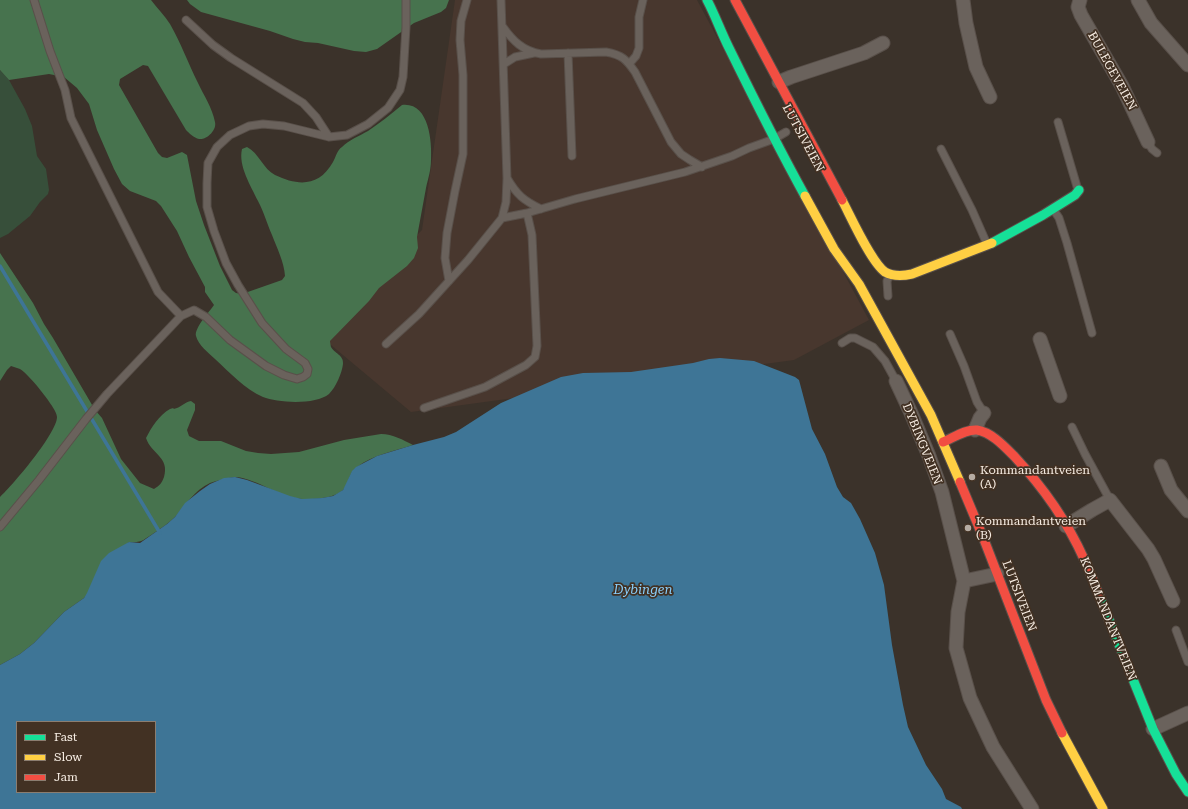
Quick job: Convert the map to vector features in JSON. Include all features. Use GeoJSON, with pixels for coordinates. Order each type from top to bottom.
{"type":"FeatureCollection","features":[{"type":"Feature","properties":{"kind":"street","name":"LUTSIVEIEN"},"geometry":{"type":"LineString","coordinates":[[707,0],[728,28],[739,48]]}},
{"type":"Feature","properties":{"kind":"street"},"geometry":{"type":"LineString","coordinates":[[735,0],[875,263],[880,269],[890,275],[902,276],[916,272],[987,245],[1030,223],[1075,195],[1078,190]]}},
{"type":"Feature","properties":{"kind":"street"},"geometry":{"type":"LineString","coordinates":[[963,0],[966,23],[976,67],[990,97]]}},
{"type":"Feature","properties":{"kind":"street","name":"BULEGEVEIEN"},"geometry":{"type":"LineString","coordinates":[[1080,0],[1078,7],[1081,16],[1122,86],[1148,142]]}},
{"type":"Feature","properties":{"kind":"street"},"geometry":{"type":"LineString","coordinates":[[1138,0],[1151,23],[1188,65]]}},
{"type":"Feature","properties":{"kind":"street","name":"LUTSIVEIEN"},"geometry":{"type":"LineString","coordinates":[[713,10],[720,32],[774,139],[834,249],[859,284],[931,415],[983,537],[1046,700],[1103,809]]}},
{"type":"Feature","properties":{"kind":"street"},"geometry":{"type":"LineString","coordinates":[[779,82],[864,53],[883,43]]}},
{"type":"Feature","properties":{"kind":"street","name":"LUTSIVEIEN"},"geometry":{"type":"LineString","coordinates":[[845,249],[859,284]]}},
{"type":"Feature","properties":{"kind":"street"},"geometry":{"type":"LineString","coordinates":[[1040,339],[1060,396]]}},
{"type":"Feature","properties":{"kind":"street","name":"DYBINGVEIEN"},"geometry":{"type":"LineString","coordinates":[[896,381],[922,438],[942,492],[964,581],[958,612],[956,648],[970,698],[993,747],[1032,809]]}},
{"type":"Feature","properties":{"kind":"street"},"geometry":{"type":"LineString","coordinates":[[943,442],[975,430],[984,413]]}},
{"type":"Feature","properties":{"kind":"street","name":"KOMMANDANTVEIEN"},"geometry":{"type":"LineString","coordinates":[[975,430],[982,430],[986,432],[1011,453],[1056,509],[1073,536],[1084,558],[1153,728],[1176,774],[1188,792]]}},
{"type":"Feature","properties":{"kind":"street"},"geometry":{"type":"LineString","coordinates":[[1161,466],[1171,490],[1188,511]]}},
{"type":"Feature","properties":{"kind":"street"},"geometry":{"type":"LineString","coordinates":[[1066,526],[1110,500],[1148,549],[1173,601]]}},
{"type":"Feature","properties":{"kind":"street"},"geometry":{"type":"LineString","coordinates":[[964,581],[997,574]]}},
{"type":"Feature","properties":{"kind":"street"},"geometry":{"type":"LineString","coordinates":[[1153,728],[1188,713]]}},
{"type":"Feature","properties":{"kind":"lane"},"geometry":{"type":"LineString","coordinates":[[34,0],[50,51],[65,90],[71,118],[158,292],[181,316]]}},
{"type":"Feature","properties":{"kind":"lane"},"geometry":{"type":"LineString","coordinates":[[0,527],[39,480],[90,414],[181,316],[194,310],[206,317],[230,340],[266,366],[284,375],[297,379],[307,374],[308,369],[305,363],[286,349],[262,323],[226,263],[207,207],[208,163],[221,143],[230,135],[249,126],[263,124],[284,126],[326,137],[347,135],[368,124],[388,108],[400,90],[403,77],[406,0]]}},
{"type":"Feature","properties":{"kind":"lane"},"geometry":{"type":"LineString","coordinates":[[449,281],[445,258],[447,233],[463,154],[463,75],[460,40],[461,21],[467,0]]}},
{"type":"Feature","properties":{"kind":"lane"},"geometry":{"type":"LineString","coordinates":[[386,344],[419,314],[478,249],[502,218],[506,202],[507,178],[502,0]]}},
{"type":"Feature","properties":{"kind":"lane"},"geometry":{"type":"LineString","coordinates":[[629,64],[636,56],[639,48],[639,17],[643,0]]}},
{"type":"Feature","properties":{"kind":"lane"},"geometry":{"type":"LineString","coordinates":[[186,20],[213,45],[231,58],[303,103],[316,117],[329,137]]}},
{"type":"Feature","properties":{"kind":"lane"},"geometry":{"type":"LineString","coordinates":[[503,27],[511,38],[518,44],[526,50],[534,53],[606,52],[622,56],[634,72],[671,142],[681,154],[702,167]]}},
{"type":"Feature","properties":{"kind":"lane"},"geometry":{"type":"LineString","coordinates":[[504,64],[514,57],[534,53]]}},
{"type":"Feature","properties":{"kind":"lane"},"geometry":{"type":"LineString","coordinates":[[568,53],[572,156]]}},
{"type":"Feature","properties":{"kind":"lane"},"geometry":{"type":"LineString","coordinates":[[1058,122],[1078,190]]}},
{"type":"Feature","properties":{"kind":"lane"},"geometry":{"type":"LineString","coordinates":[[502,218],[527,213],[575,199],[702,167],[774,139],[786,132]]}},
{"type":"Feature","properties":{"kind":"lane"},"geometry":{"type":"LineString","coordinates":[[1148,142],[1152,149],[1157,153]]}},
{"type":"Feature","properties":{"kind":"lane"},"geometry":{"type":"LineString","coordinates":[[941,149],[972,210],[987,245]]}},
{"type":"Feature","properties":{"kind":"lane"},"geometry":{"type":"LineString","coordinates":[[507,178],[518,195],[527,202],[541,209]]}},
{"type":"Feature","properties":{"kind":"lane"},"geometry":{"type":"LineString","coordinates":[[1053,209],[1059,218],[1063,230],[1092,333]]}},
{"type":"Feature","properties":{"kind":"lane"},"geometry":{"type":"LineString","coordinates":[[424,408],[485,387],[526,365],[535,357],[537,346],[532,235],[527,213]]}},
{"type":"Feature","properties":{"kind":"lane"},"geometry":{"type":"LineString","coordinates":[[888,296],[887,281],[890,275]]}},
{"type":"Feature","properties":{"kind":"lane"},"geometry":{"type":"LineString","coordinates":[[950,334],[964,366],[977,402],[984,413]]}},
{"type":"Feature","properties":{"kind":"lane","name":"DYBINGVEIEN"},"geometry":{"type":"LineString","coordinates":[[842,343],[850,338],[856,338],[874,348],[885,361],[896,381]]}},
{"type":"Feature","properties":{"kind":"lane"},"geometry":{"type":"LineString","coordinates":[[1072,427],[1110,500]]}},
{"type":"Feature","properties":{"kind":"lane"},"geometry":{"type":"LineString","coordinates":[[1176,630],[1188,662]]}},
{"type":"Feature","properties":{"kind":"shaded area"},"geometry":{"type":"Polygon","coordinates":[[[455,0],[697,0],[869,320],[794,360],[411,412],[319,335],[422,230],[455,0]]]}},
{"type":"Feature","properties":{"kind":"green space"},"geometry":{"type":"Polygon","coordinates":[[[0,0],[151,0],[174,31],[194,76],[210,106],[215,122],[213,131],[205,138],[199,139],[193,137],[186,130],[148,66],[143,65],[120,79],[119,85],[158,153],[162,157],[167,158],[182,152],[187,155],[196,201],[204,225],[220,266],[232,290],[236,293],[242,294],[282,280],[285,276],[278,250],[262,209],[243,169],[241,156],[242,149],[247,147],[251,150],[267,169],[275,175],[292,181],[307,182],[315,180],[321,176],[333,162],[339,150],[351,140],[368,131],[402,105],[411,106],[418,110],[427,124],[431,143],[431,164],[417,237],[418,248],[414,258],[407,266],[379,288],[369,301],[330,341],[332,349],[342,358],[343,364],[338,380],[329,394],[323,398],[315,400],[297,402],[278,401],[263,397],[250,390],[201,346],[196,336],[197,329],[214,305],[205,292],[205,287],[177,231],[161,206],[156,201],[130,191],[122,184],[97,130],[89,104],[77,88],[64,77],[49,74],[9,80],[0,70],[0,0]]]}},
{"type":"Feature","properties":{"kind":"green space"},"geometry":{"type":"Polygon","coordinates":[[[187,0],[449,0],[446,8],[441,12],[414,23],[377,49],[366,52],[293,39],[201,12],[187,0]]]}},
{"type":"Feature","properties":{"kind":"green space"},"geometry":{"type":"Polygon","coordinates":[[[0,70],[9,80],[25,109],[32,126],[37,156],[46,169],[49,190],[48,194],[30,216],[8,234],[0,238],[0,70]]]}},
{"type":"Feature","properties":{"kind":"green space"},"geometry":{"type":"Polygon","coordinates":[[[0,253],[33,303],[95,410],[102,418],[121,459],[140,483],[154,489],[160,484],[164,477],[165,470],[162,460],[148,443],[146,438],[150,430],[159,418],[166,412],[172,408],[177,408],[191,401],[195,404],[195,410],[187,430],[189,436],[199,441],[221,441],[246,451],[271,454],[299,452],[344,440],[381,434],[394,436],[413,445],[370,459],[363,463],[354,469],[343,490],[335,495],[324,498],[294,498],[244,478],[236,477],[210,483],[195,494],[175,517],[165,525],[147,538],[137,542],[129,542],[84,598],[64,612],[34,643],[20,654],[0,665],[0,497],[24,471],[50,435],[57,417],[53,407],[39,388],[20,369],[11,366],[0,381],[0,253]]]}},
{"type":"Feature","properties":{"kind":"water","name":"Dybingen"},"geometry":{"type":"Polygon","coordinates":[[[720,358],[754,361],[795,377],[799,380],[812,429],[825,454],[837,487],[843,497],[851,503],[875,553],[884,585],[892,645],[908,727],[926,765],[942,789],[946,799],[962,809],[0,809],[0,665],[20,654],[34,643],[64,612],[84,598],[101,561],[109,553],[129,542],[140,543],[167,524],[175,517],[185,503],[210,484],[224,478],[235,477],[302,499],[333,496],[343,490],[352,471],[356,467],[377,456],[444,437],[456,432],[501,403],[561,377],[583,373],[631,372],[720,358]]]}},
{"type":"Feature","properties":{"kind":"waterway"},"geometry":{"type":"LineString","coordinates":[[0,266],[160,533]]}},
{"type":"Feature","properties":{"kind":"traffic: fast"},"geometry":{"type":"LineString","coordinates":[[707,0],[747,85],[805,196]]}},
{"type":"Feature","properties":{"kind":"traffic: fast"},"geometry":{"type":"LineString","coordinates":[[992,243],[1043,215],[1075,195],[1079,190]]}},
{"type":"Feature","properties":{"kind":"traffic: fast"},"geometry":{"type":"LineString","coordinates":[[1099,595],[1153,729],[1176,774],[1188,792]]}},
{"type":"Feature","properties":{"kind":"traffic: slow"},"geometry":{"type":"LineString","coordinates":[[805,196],[834,249],[859,284],[931,415],[960,482]]}},
{"type":"Feature","properties":{"kind":"traffic: slow"},"geometry":{"type":"LineString","coordinates":[[842,200],[874,259],[885,272],[892,275],[902,276],[912,274],[992,243]]}},
{"type":"Feature","properties":{"kind":"traffic: slow"},"geometry":{"type":"LineString","coordinates":[[1062,733],[1103,809]]}},
{"type":"Feature","properties":{"kind":"traffic: jam"},"geometry":{"type":"LineString","coordinates":[[735,0],[842,200]]}},
{"type":"Feature","properties":{"kind":"traffic: jam"},"geometry":{"type":"LineString","coordinates":[[943,442],[964,432],[977,430],[992,436],[1006,448],[1034,479],[1062,518],[1077,545],[1099,595]]}},
{"type":"Feature","properties":{"kind":"traffic: jam"},"geometry":{"type":"LineString","coordinates":[[960,482],[983,537],[1046,700],[1062,733]]}},
{"type":"Feature","properties":{"kind":"place","name":"Kommandantveien (A)"},"geometry":{"type":"Point","coordinates":[972,477]}},
{"type":"Feature","properties":{"kind":"place","name":"Kommandantveien (B)"},"geometry":{"type":"Point","coordinates":[968,528]}}]}
